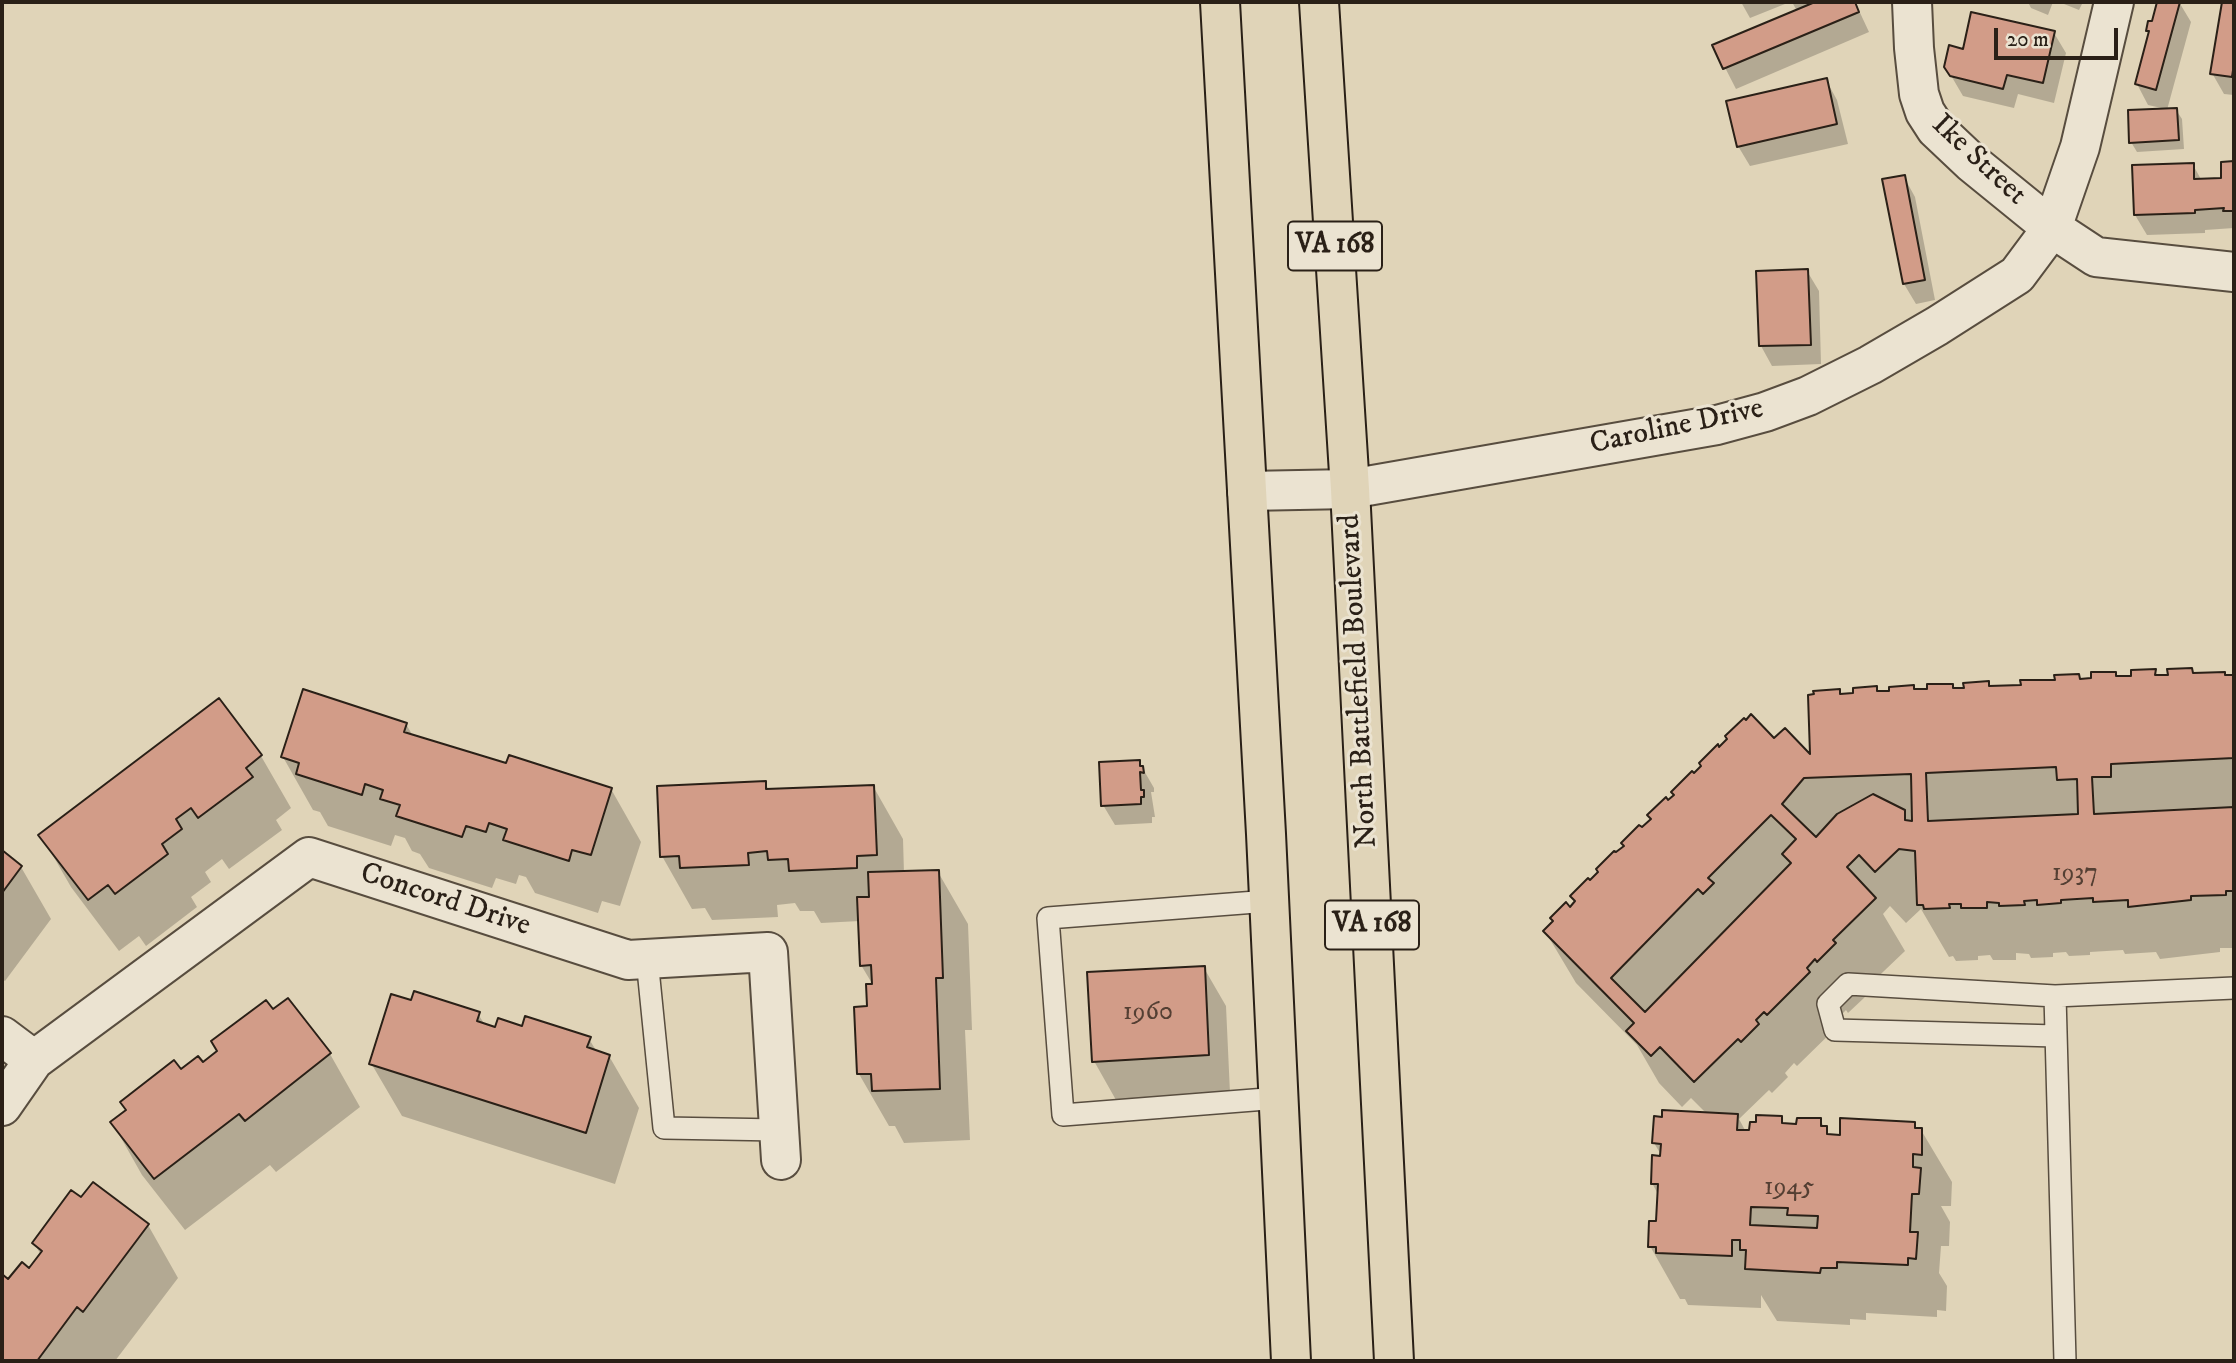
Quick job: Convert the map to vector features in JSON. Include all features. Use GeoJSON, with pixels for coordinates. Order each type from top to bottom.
{"type":"FeatureCollection","features":[{"type":"Feature","properties":{"kind":"main road"},"geometry":{"type":"LineString","coordinates":[[1220,2],[1291,1361]]}},
{"type":"Feature","properties":{"kind":"main road","name":"North Battlefield Boulevard"},"geometry":{"type":"LineString","coordinates":[[1320,2],[1350,489],[1394,1361]]}},
{"type":"Feature","properties":{"kind":"street","name":"Ike Street"},"geometry":{"type":"LineString","coordinates":[[1912,2],[1918,83],[1925,112],[1936,129],[1972,163],[2052,228],[2096,257],[2234,272]]}},
{"type":"Feature","properties":{"kind":"street","name":"Ike Street"},"geometry":{"type":"LineString","coordinates":[[2052,228],[2080,147],[2114,2]]}},
{"type":"Feature","properties":{"kind":"street","name":"Caroline Drive"},"geometry":{"type":"LineString","coordinates":[[1247,491],[1350,489],[1717,425],[1765,412],[1808,396],[1870,365],[2017,275],[2052,228]]}},
{"type":"Feature","properties":{"kind":"street","name":"Concord Drive"},"geometry":{"type":"LineString","coordinates":[[2,1106],[33,1060],[309,857],[628,960],[768,952],[780,1145]]}},
{"type":"Feature","properties":{"kind":"street"},"geometry":{"type":"LineString","coordinates":[[2,1036],[33,1060]]}},
{"type":"Feature","properties":{"kind":"lane"},"geometry":{"type":"LineString","coordinates":[[1269,901],[1048,918],[1063,1115],[1279,1098]]}},
{"type":"Feature","properties":{"kind":"lane"},"geometry":{"type":"LineString","coordinates":[[647,959],[664,1128],[780,1145]]}},
{"type":"Feature","properties":{"kind":"lane"},"geometry":{"type":"LineString","coordinates":[[2056,1036],[1835,1030],[1828,1004],[1848,984],[2055,996],[2234,988]]}},
{"type":"Feature","properties":{"kind":"lane"},"geometry":{"type":"LineString","coordinates":[[2055,996],[2065,1361]]}},
{"type":"Feature","properties":{"kind":"building"},"geometry":{"type":"Polygon","coordinates":[[[1815,2],[1855,2],[1859,12],[1723,69],[1712,45],[1815,2]]]}},
{"type":"Feature","properties":{"kind":"building"},"geometry":{"type":"Polygon","coordinates":[[[2157,2],[2180,2],[2156,90],[2135,84],[2149,31],[2146,31],[2148,21],[2152,21],[2157,2]]]}},
{"type":"Feature","properties":{"kind":"building"},"geometry":{"type":"Polygon","coordinates":[[[2222,2],[2234,2],[2232,77],[2210,74],[2222,2]]]}},
{"type":"Feature","properties":{"kind":"building"},"geometry":{"type":"Polygon","coordinates":[[[1971,12],[2055,31],[2043,83],[2007,75],[2003,89],[1950,76],[1944,67],[1949,45],[1963,49],[1971,12]]]}},
{"type":"Feature","properties":{"kind":"building"},"geometry":{"type":"Polygon","coordinates":[[[1827,78],[1837,124],[1737,147],[1726,101],[1827,78]]]}},
{"type":"Feature","properties":{"kind":"building"},"geometry":{"type":"Polygon","coordinates":[[[2177,108],[2179,140],[2129,143],[2128,110],[2177,108]]]}},
{"type":"Feature","properties":{"kind":"building"},"geometry":{"type":"Polygon","coordinates":[[[2234,161],[2234,211],[2223,211],[2224,208],[2195,210],[2195,213],[2134,215],[2132,165],[2194,163],[2194,179],[2221,178],[2221,162],[2234,161]]]}},
{"type":"Feature","properties":{"kind":"building"},"geometry":{"type":"Polygon","coordinates":[[[1905,175],[1925,280],[1903,284],[1882,179],[1905,175]]]}},
{"type":"Feature","properties":{"kind":"building"},"geometry":{"type":"Polygon","coordinates":[[[1808,269],[1811,345],[1759,346],[1756,271],[1808,269]]]}},
{"type":"Feature","properties":{"kind":"building"},"geometry":{"type":"Polygon","coordinates":[[[2192,668],[2193,673],[2225,672],[2225,675],[2234,675],[2234,758],[2111,764],[2111,777],[2092,777],[2094,814],[2234,807],[2234,891],[2226,891],[2226,895],[2191,896],[2191,900],[2128,907],[2128,900],[2093,902],[2093,898],[2037,905],[2037,900],[2024,901],[2025,905],[1999,906],[1999,903],[1987,902],[1987,908],[1961,908],[1961,904],[1949,904],[1950,908],[1924,909],[1923,905],[1917,905],[1915,851],[1899,849],[1875,872],[1859,855],[1847,867],[1876,898],[1833,940],[1836,943],[1817,962],[1815,959],[1807,968],[1810,972],[1767,1015],[1764,1012],[1756,1020],[1759,1024],[1741,1042],[1738,1039],[1694,1082],[1660,1047],[1651,1056],[1626,1031],[1634,1023],[1543,931],[1553,921],[1550,918],[1566,902],[1570,907],[1575,901],[1570,896],[1598,872],[1596,869],[1614,851],[1624,846],[1621,843],[1639,825],[1642,827],[1651,819],[1647,815],[1666,797],[1668,800],[1674,795],[1671,792],[1692,771],[1694,773],[1701,766],[1699,763],[1727,739],[1725,736],[1751,714],[1774,738],[1785,728],[1810,754],[1808,695],[1814,694],[1813,691],[1840,689],[1840,694],[1853,693],[1853,688],[1877,686],[1877,691],[1889,691],[1889,687],[1914,685],[1914,689],[1927,689],[1927,684],[1953,684],[1953,688],[1964,688],[1963,683],[1989,681],[1989,686],[2021,685],[2020,680],[2055,680],[2054,675],[2079,674],[2080,679],[2091,678],[2091,672],[2116,672],[2116,676],[2131,676],[2131,670],[2156,669],[2155,675],[2168,675],[2167,669],[2192,668]],[[2056,767],[1926,773],[1928,821],[2078,814],[2077,779],[2057,780],[2056,767]],[[1911,774],[1804,778],[1782,804],[1816,837],[1837,814],[1873,794],[1905,810],[1905,820],[1912,821],[1911,774]],[[1771,815],[1708,878],[1714,883],[1703,894],[1698,889],[1611,978],[1645,1012],[1791,863],[1782,854],[1796,839],[1771,815]]]}},
{"type":"Feature","properties":{"kind":"building"},"geometry":{"type":"Polygon","coordinates":[[[303,689],[407,723],[404,732],[506,763],[509,755],[612,788],[591,855],[572,850],[569,861],[503,840],[507,829],[489,823],[486,832],[466,826],[462,837],[396,816],[400,805],[380,799],[383,790],[365,784],[362,795],[296,774],[299,763],[281,757],[303,689]]]}},
{"type":"Feature","properties":{"kind":"building"},"geometry":{"type":"Polygon","coordinates":[[[219,698],[262,755],[246,768],[253,777],[198,818],[191,808],[176,819],[182,829],[162,844],[168,854],[115,894],[108,885],[88,900],[38,835],[219,698]]]}},
{"type":"Feature","properties":{"kind":"building"},"geometry":{"type":"Polygon","coordinates":[[[1140,760],[1144,773],[1140,772],[1141,790],[1144,790],[1141,804],[1101,806],[1099,762],[1140,760]]]}},
{"type":"Feature","properties":{"kind":"building"},"geometry":{"type":"Polygon","coordinates":[[[766,781],[766,789],[874,785],[877,855],[857,856],[857,868],[789,871],[788,859],[768,860],[767,851],[748,853],[749,865],[680,868],[679,856],[660,857],[657,786],[766,781]]]}},
{"type":"Feature","properties":{"kind":"building"},"geometry":{"type":"Polygon","coordinates":[[[2,850],[22,866],[2,893],[2,850]]]}},
{"type":"Feature","properties":{"kind":"building"},"geometry":{"type":"Polygon","coordinates":[[[939,870],[943,978],[936,978],[940,1089],[872,1091],[871,1074],[857,1074],[854,1007],[867,1006],[866,984],[872,984],[871,965],[860,966],[857,897],[869,897],[868,872],[939,870]]]}},
{"type":"Feature","properties":{"kind":"building"},"geometry":{"type":"Polygon","coordinates":[[[1205,966],[1209,1055],[1092,1062],[1087,972],[1205,966]]]}},
{"type":"Feature","properties":{"kind":"building"},"geometry":{"type":"Polygon","coordinates":[[[414,991],[480,1012],[477,1021],[495,1027],[498,1018],[522,1026],[525,1016],[591,1037],[587,1047],[610,1055],[586,1133],[369,1064],[391,994],[411,1000],[414,991]]]}},
{"type":"Feature","properties":{"kind":"building"},"geometry":{"type":"Polygon","coordinates":[[[288,998],[331,1053],[245,1121],[239,1114],[154,1179],[110,1122],[126,1110],[120,1102],[174,1060],[181,1069],[198,1056],[203,1062],[217,1051],[211,1041],[266,1000],[273,1009],[288,998]]]}},
{"type":"Feature","properties":{"kind":"building"},"geometry":{"type":"Polygon","coordinates":[[[1662,1110],[1738,1114],[1737,1130],[1749,1130],[1750,1122],[1756,1122],[1756,1115],[1782,1116],[1782,1123],[1796,1124],[1797,1118],[1821,1118],[1821,1126],[1827,1126],[1827,1134],[1840,1135],[1840,1118],[1915,1122],[1915,1128],[1922,1128],[1922,1155],[1913,1154],[1913,1167],[1921,1168],[1919,1194],[1912,1194],[1910,1232],[1918,1232],[1916,1259],[1908,1258],[1908,1265],[1837,1262],[1837,1268],[1821,1268],[1820,1273],[1745,1269],[1746,1250],[1740,1250],[1740,1240],[1732,1240],[1732,1256],[1656,1253],[1656,1247],[1648,1247],[1649,1221],[1656,1221],[1658,1184],[1651,1184],[1652,1155],[1660,1156],[1661,1144],[1652,1143],[1654,1116],[1662,1117],[1662,1110]],[[1751,1207],[1750,1225],[1817,1228],[1818,1216],[1787,1215],[1788,1208],[1751,1207]]]}},
{"type":"Feature","properties":{"kind":"building"},"geometry":{"type":"Polygon","coordinates":[[[93,1182],[149,1224],[83,1312],[77,1307],[37,1361],[2,1361],[2,1274],[8,1279],[22,1262],[29,1268],[42,1251],[32,1243],[71,1190],[81,1197],[93,1182]]]}}]}
